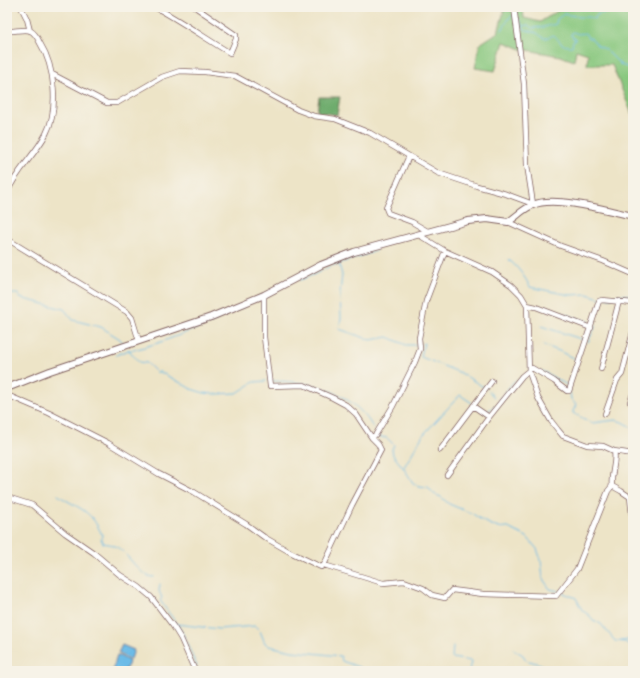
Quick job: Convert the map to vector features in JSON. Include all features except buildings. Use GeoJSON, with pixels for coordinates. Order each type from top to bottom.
{"type":"FeatureCollection","features":[{"type":"Feature","properties":{"kind":"street"},"geometry":{"type":"LineString","coordinates":[[21,7],[30,26],[30,31]]}},
{"type":"Feature","properties":{"kind":"street"},"geometry":{"type":"LineString","coordinates":[[155,7],[230,53],[236,40],[236,35],[195,7]]}},
{"type":"Feature","properties":{"kind":"street"},"geometry":{"type":"LineString","coordinates":[[514,7],[524,84],[527,165],[533,204]]}},
{"type":"Feature","properties":{"kind":"street"},"geometry":{"type":"LineString","coordinates":[[7,31],[30,31],[35,34],[45,51],[52,74],[53,106],[52,120],[46,134],[10,186],[7,193]]}},
{"type":"Feature","properties":{"kind":"street"},"geometry":{"type":"LineString","coordinates":[[52,74],[108,103],[117,103],[162,77],[180,71],[205,72],[235,76],[298,110],[314,116],[335,119],[370,133],[438,173],[533,204],[566,202],[633,216]]}},
{"type":"Feature","properties":{"kind":"street"},"geometry":{"type":"LineString","coordinates":[[409,156],[386,211],[412,222],[429,232]]}},
{"type":"Feature","properties":{"kind":"street"},"geometry":{"type":"LineString","coordinates":[[508,222],[533,204]]}},
{"type":"Feature","properties":{"kind":"street"},"geometry":{"type":"LineString","coordinates":[[7,388],[50,371],[211,317],[264,295],[321,266],[354,252],[468,221],[487,219],[508,222],[561,246],[603,261],[633,274]]}},
{"type":"Feature","properties":{"kind":"street"},"geometry":{"type":"LineString","coordinates":[[419,235],[445,251],[492,272],[511,284],[521,295],[527,305],[529,372],[538,398],[551,421],[563,436],[587,445],[604,446],[614,451],[633,454]]}},
{"type":"Feature","properties":{"kind":"street"},"geometry":{"type":"LineString","coordinates":[[7,239],[127,312],[132,318],[139,341]]}},
{"type":"Feature","properties":{"kind":"street"},"geometry":{"type":"LineString","coordinates":[[372,438],[393,406],[415,362],[420,349],[419,338],[426,301],[445,251]]}},
{"type":"Feature","properties":{"kind":"street"},"geometry":{"type":"LineString","coordinates":[[264,295],[264,337],[270,386],[304,385],[346,405],[356,414],[381,450],[352,505],[324,565]]}},
{"type":"Feature","properties":{"kind":"street"},"geometry":{"type":"LineString","coordinates":[[447,475],[489,417],[522,376],[529,372],[532,368],[569,391],[599,301],[633,303]]}},
{"type":"Feature","properties":{"kind":"street"},"geometry":{"type":"LineString","coordinates":[[601,369],[619,301]]}},
{"type":"Feature","properties":{"kind":"street"},"geometry":{"type":"LineString","coordinates":[[527,305],[591,328]]}},
{"type":"Feature","properties":{"kind":"street"},"geometry":{"type":"LineString","coordinates":[[605,414],[617,380],[622,374],[633,332]]}},
{"type":"Feature","properties":{"kind":"street"},"geometry":{"type":"LineString","coordinates":[[440,450],[492,381]]}},
{"type":"Feature","properties":{"kind":"street"},"geometry":{"type":"LineString","coordinates":[[7,394],[49,413],[108,443],[159,474],[194,492],[246,524],[264,537],[290,552],[322,567],[324,565],[383,583],[404,581],[423,588],[432,595],[445,598],[452,590],[483,594],[556,596],[577,570],[608,491],[612,486],[611,473],[616,458],[614,451]]}},
{"type":"Feature","properties":{"kind":"street"},"geometry":{"type":"LineString","coordinates":[[630,402],[633,394]]}},
{"type":"Feature","properties":{"kind":"street"},"geometry":{"type":"LineString","coordinates":[[473,406],[489,417]]}},
{"type":"Feature","properties":{"kind":"street"},"geometry":{"type":"LineString","coordinates":[[612,486],[630,497],[633,525]]}},
{"type":"Feature","properties":{"kind":"street"},"geometry":{"type":"LineString","coordinates":[[7,497],[32,505],[65,533],[94,553],[120,575],[151,597],[181,639],[196,671]]}},
{"type":"Feature","properties":{"kind":"green space"},"geometry":{"type":"Polygon","coordinates":[[[505,7],[523,7],[524,18],[540,22],[564,7],[633,7],[633,117],[612,65],[587,65],[588,54],[576,50],[574,61],[560,56],[521,49],[504,42],[495,71],[475,68],[480,44],[498,32],[505,7]]]}},
{"type":"Feature","properties":{"kind":"green space"},"geometry":{"type":"Polygon","coordinates":[[[319,97],[340,97],[337,115],[317,112],[319,97]]]}},
{"type":"Feature","properties":{"kind":"water"},"geometry":{"type":"Polygon","coordinates":[[[122,645],[134,650],[131,659],[118,653],[122,645]]]}},
{"type":"Feature","properties":{"kind":"water"},"geometry":{"type":"Polygon","coordinates":[[[117,656],[129,661],[124,671],[112,671],[117,656]]]}},
{"type":"Feature","properties":{"kind":"waterway"},"geometry":{"type":"LineString","coordinates":[[523,26],[528,25],[532,28],[556,24],[557,19],[564,14],[590,17],[594,19],[598,14],[621,10],[621,7]]}},
{"type":"Feature","properties":{"kind":"waterway"},"geometry":{"type":"LineString","coordinates":[[502,30],[509,18],[512,16]]}},
{"type":"Feature","properties":{"kind":"waterway"},"geometry":{"type":"LineString","coordinates":[[517,19],[520,20],[524,29],[537,33],[545,38],[554,35],[565,46],[572,46],[573,41],[576,38],[573,38],[571,34],[573,32],[578,34],[585,33],[588,38],[591,38],[598,46],[605,49],[621,65],[630,68],[630,72],[633,77]]}},
{"type":"Feature","properties":{"kind":"waterway"},"geometry":{"type":"LineString","coordinates":[[300,280],[329,267],[376,251]]}},
{"type":"Feature","properties":{"kind":"waterway"},"geometry":{"type":"LineString","coordinates":[[509,260],[521,272],[530,287],[570,295],[587,294],[600,298]]}},
{"type":"Feature","properties":{"kind":"waterway"},"geometry":{"type":"LineString","coordinates":[[339,264],[342,275],[340,293],[341,318],[339,329],[371,340],[388,337],[406,345],[418,344]]}},
{"type":"Feature","properties":{"kind":"waterway"},"geometry":{"type":"LineString","coordinates":[[7,291],[10,294],[19,294],[20,298],[64,309],[73,320],[101,327],[120,339],[124,344]]}},
{"type":"Feature","properties":{"kind":"waterway"},"geometry":{"type":"LineString","coordinates":[[606,298],[633,294]]}},
{"type":"Feature","properties":{"kind":"waterway"},"geometry":{"type":"LineString","coordinates":[[116,355],[161,342],[216,321],[220,317],[245,306]]}},
{"type":"Feature","properties":{"kind":"waterway"},"geometry":{"type":"LineString","coordinates":[[544,307],[589,322]]}},
{"type":"Feature","properties":{"kind":"waterway"},"geometry":{"type":"LineString","coordinates":[[588,342],[596,325],[594,324]]}},
{"type":"Feature","properties":{"kind":"waterway"},"geometry":{"type":"LineString","coordinates":[[541,326],[584,340]]}},
{"type":"Feature","properties":{"kind":"waterway"},"geometry":{"type":"LineString","coordinates":[[422,344],[424,343],[421,357],[461,373],[485,388]]}},
{"type":"Feature","properties":{"kind":"waterway"},"geometry":{"type":"LineString","coordinates":[[543,345],[577,360]]}},
{"type":"Feature","properties":{"kind":"waterway"},"geometry":{"type":"LineString","coordinates":[[128,349],[139,362],[147,363],[156,372],[160,372],[191,389],[204,393],[237,393],[254,382],[266,381]]}},
{"type":"Feature","properties":{"kind":"waterway"},"geometry":{"type":"LineString","coordinates":[[542,371],[569,386]]}},
{"type":"Feature","properties":{"kind":"waterway"},"geometry":{"type":"LineString","coordinates":[[499,401],[516,380]]}},
{"type":"Feature","properties":{"kind":"waterway"},"geometry":{"type":"LineString","coordinates":[[272,381],[285,381],[311,385],[336,393],[357,408],[367,418],[375,430]]}},
{"type":"Feature","properties":{"kind":"waterway"},"geometry":{"type":"LineString","coordinates":[[488,390],[494,397]]}},
{"type":"Feature","properties":{"kind":"waterway"},"geometry":{"type":"LineString","coordinates":[[570,392],[571,399],[576,405],[573,413],[592,423],[616,420],[633,428]]}},
{"type":"Feature","properties":{"kind":"waterway"},"geometry":{"type":"LineString","coordinates":[[404,467],[423,435],[460,395],[472,403]]}},
{"type":"Feature","properties":{"kind":"waterway"},"geometry":{"type":"LineString","coordinates":[[486,412],[495,406]]}},
{"type":"Feature","properties":{"kind":"waterway"},"geometry":{"type":"LineString","coordinates":[[378,435],[387,438],[394,445],[392,449],[393,455],[413,483],[419,486],[428,487],[434,494],[441,497],[449,504],[473,514],[483,521],[498,528],[506,527],[527,537],[537,549],[541,560],[543,579],[550,589],[558,591]]}},
{"type":"Feature","properties":{"kind":"waterway"},"geometry":{"type":"LineString","coordinates":[[58,495],[89,514],[98,526],[102,535],[101,539],[103,543],[120,549],[139,569],[149,576],[154,577]]}},
{"type":"Feature","properties":{"kind":"waterway"},"geometry":{"type":"LineString","coordinates":[[160,584],[159,591],[162,598],[160,600],[181,630],[197,666]]}},
{"type":"Feature","properties":{"kind":"waterway"},"geometry":{"type":"LineString","coordinates":[[561,592],[576,598],[582,610],[593,620],[601,624],[615,641],[625,642],[633,647]]}},
{"type":"Feature","properties":{"kind":"waterway"},"geometry":{"type":"LineString","coordinates":[[176,624],[219,629],[255,626],[260,631],[265,643],[269,646],[292,651],[341,656],[342,661],[369,671]]}},
{"type":"Feature","properties":{"kind":"waterway"},"geometry":{"type":"LineString","coordinates":[[621,641],[628,640],[633,635]]}},
{"type":"Feature","properties":{"kind":"waterway"},"geometry":{"type":"LineString","coordinates":[[453,646],[452,658],[471,661],[469,671]]}},
{"type":"Feature","properties":{"kind":"waterway"},"geometry":{"type":"LineString","coordinates":[[513,649],[523,655],[526,660],[543,665],[542,671]]}},
{"type":"Feature","properties":{"kind":"waterway"},"geometry":{"type":"LineString","coordinates":[[631,671],[633,664]]}}]}
